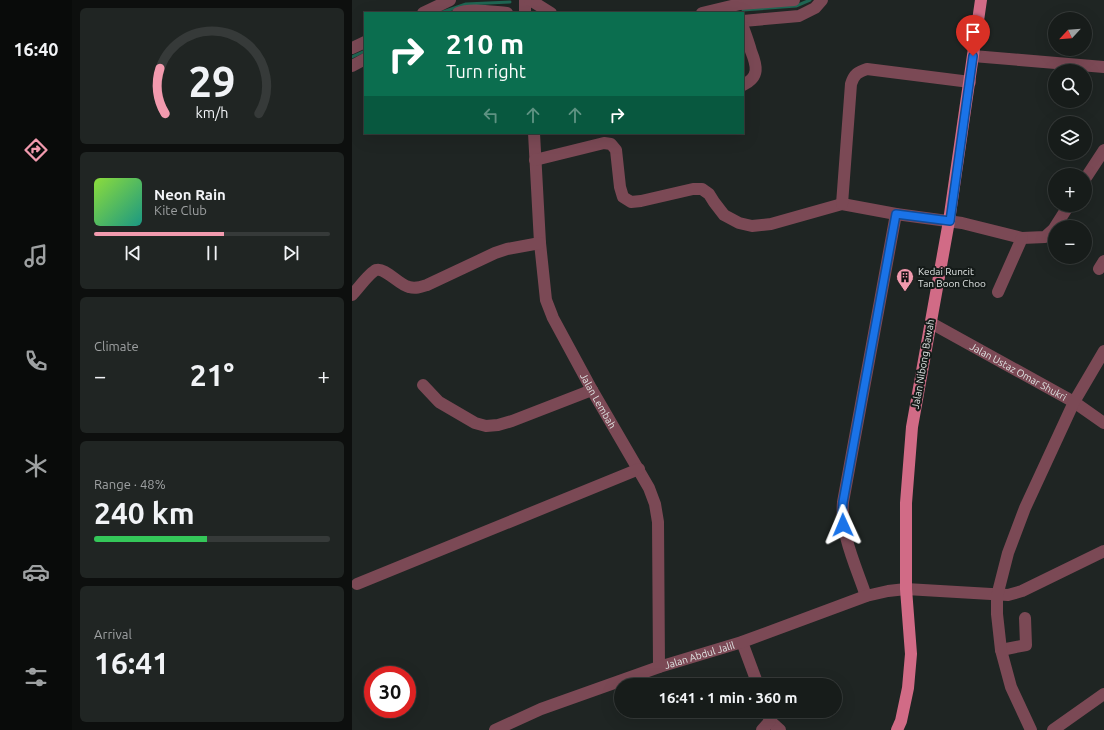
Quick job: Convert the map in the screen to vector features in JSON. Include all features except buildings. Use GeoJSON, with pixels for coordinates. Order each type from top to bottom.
{"type":"FeatureCollection","features":[{"type":"Feature","properties":{"kind":"main road","name":"Jalan Nibong Bawah"},"geometry":{"type":"LineString","coordinates":[[898,730],[908,688],[911,654],[906,589],[906,503],[912,427],[950,221],[981,0]]}},
{"type":"Feature","properties":{"kind":"street"},"geometry":{"type":"LineString","coordinates":[[425,12],[450,0]]}},
{"type":"Feature","properties":{"kind":"street"},"geometry":{"type":"LineString","coordinates":[[525,0],[525,12]]}},
{"type":"Feature","properties":{"kind":"street"},"geometry":{"type":"LineString","coordinates":[[530,0],[549,12]]}},
{"type":"Feature","properties":{"kind":"street"},"geometry":{"type":"LineString","coordinates":[[706,12],[740,4],[794,0]]}},
{"type":"Feature","properties":{"kind":"street"},"geometry":{"type":"LineString","coordinates":[[744,21],[799,16],[816,8],[822,0]]}},
{"type":"Feature","properties":{"kind":"street"},"geometry":{"type":"LineString","coordinates":[[461,12],[491,12]]}},
{"type":"Feature","properties":{"kind":"street"},"geometry":{"type":"LineString","coordinates":[[744,30],[756,66],[756,74],[750,82],[744,85]]}},
{"type":"Feature","properties":{"kind":"street"},"geometry":{"type":"LineString","coordinates":[[352,48],[364,42]]}},
{"type":"Feature","properties":{"kind":"street"},"geometry":{"type":"LineString","coordinates":[[973,56],[1104,67]]}},
{"type":"Feature","properties":{"kind":"street"},"geometry":{"type":"LineString","coordinates":[[352,66],[364,60]]}},
{"type":"Feature","properties":{"kind":"street"},"geometry":{"type":"LineString","coordinates":[[842,204],[851,84],[853,76],[859,71],[867,69],[970,82]]}},
{"type":"Feature","properties":{"kind":"street","name":"Jalan Lembah"},"geometry":{"type":"LineString","coordinates":[[534,134],[540,243],[546,300],[553,318],[592,390],[639,469],[655,504],[658,522],[660,667]]}},
{"type":"Feature","properties":{"kind":"street"},"geometry":{"type":"LineString","coordinates":[[535,160],[604,143],[610,144],[616,150],[620,187],[623,197],[631,202],[693,189],[702,189],[710,194],[724,215],[739,223],[752,226],[770,224],[842,204],[896,214],[950,221],[1022,238],[1045,236],[1048,233]]}},
{"type":"Feature","properties":{"kind":"street"},"geometry":{"type":"LineString","coordinates":[[1092,168],[1104,150]]}},
{"type":"Feature","properties":{"kind":"street"},"geometry":{"type":"LineString","coordinates":[[866,596],[846,536],[842,514],[896,214]]}},
{"type":"Feature","properties":{"kind":"street"},"geometry":{"type":"LineString","coordinates":[[998,292],[1022,238]]}},
{"type":"Feature","properties":{"kind":"street"},"geometry":{"type":"LineString","coordinates":[[352,295],[376,270],[384,271],[408,287],[417,288],[427,285],[507,249],[540,243]]}},
{"type":"Feature","properties":{"kind":"street","name":"Jalan Ustaz Omar Shukri"},"geometry":{"type":"LineString","coordinates":[[931,323],[1074,402],[1104,423]]}},
{"type":"Feature","properties":{"kind":"street"},"geometry":{"type":"LineString","coordinates":[[1031,730],[1011,687],[1001,650],[997,614],[997,596],[1008,553],[1025,508],[1074,402],[1104,352]]}},
{"type":"Feature","properties":{"kind":"street"},"geometry":{"type":"LineString","coordinates":[[423,385],[439,402],[475,423],[486,426],[498,425],[592,390]]}},
{"type":"Feature","properties":{"kind":"street"},"geometry":{"type":"LineString","coordinates":[[357,584],[639,469]]}},
{"type":"Feature","properties":{"kind":"street","name":"Jalan Abdul Jalil"},"geometry":{"type":"LineString","coordinates":[[495,730],[541,709],[660,667],[742,642],[866,596],[888,590],[906,589],[997,596],[1008,595],[1022,591],[1104,551]]}},
{"type":"Feature","properties":{"kind":"street"},"geometry":{"type":"LineString","coordinates":[[1001,650],[1026,645],[1025,618]]}},
{"type":"Feature","properties":{"kind":"street"},"geometry":{"type":"LineString","coordinates":[[742,642],[755,678]]}},
{"type":"Feature","properties":{"kind":"street"},"geometry":{"type":"LineString","coordinates":[[1053,730],[1104,694]]}},
{"type":"Feature","properties":{"kind":"street"},"geometry":{"type":"LineString","coordinates":[[762,730],[768,718]]}},
{"type":"Feature","properties":{"kind":"street"},"geometry":{"type":"LineString","coordinates":[[771,718],[780,730]]}},
{"type":"Feature","properties":{"kind":"waterway"},"geometry":{"type":"LineString","coordinates":[[743,10],[796,6],[810,0]]}},
{"type":"Feature","properties":{"kind":"waterway"},"geometry":{"type":"LineString","coordinates":[[443,12],[466,4],[510,2]]}},
{"type":"Feature","properties":{"kind":"waterway"},"geometry":{"type":"LineString","coordinates":[[352,57],[364,51]]}},
{"type":"Feature","properties":{"kind":"place","name":"Kedai Runcit Tan Boon Choo"},"geometry":{"type":"Point","coordinates":[905,292]}},
{"type":"Feature","properties":{"kind":"route"},"geometry":{"type":"LineString","coordinates":[[843,525],[843,502],[896,214],[950,221],[973,56]]}}]}
